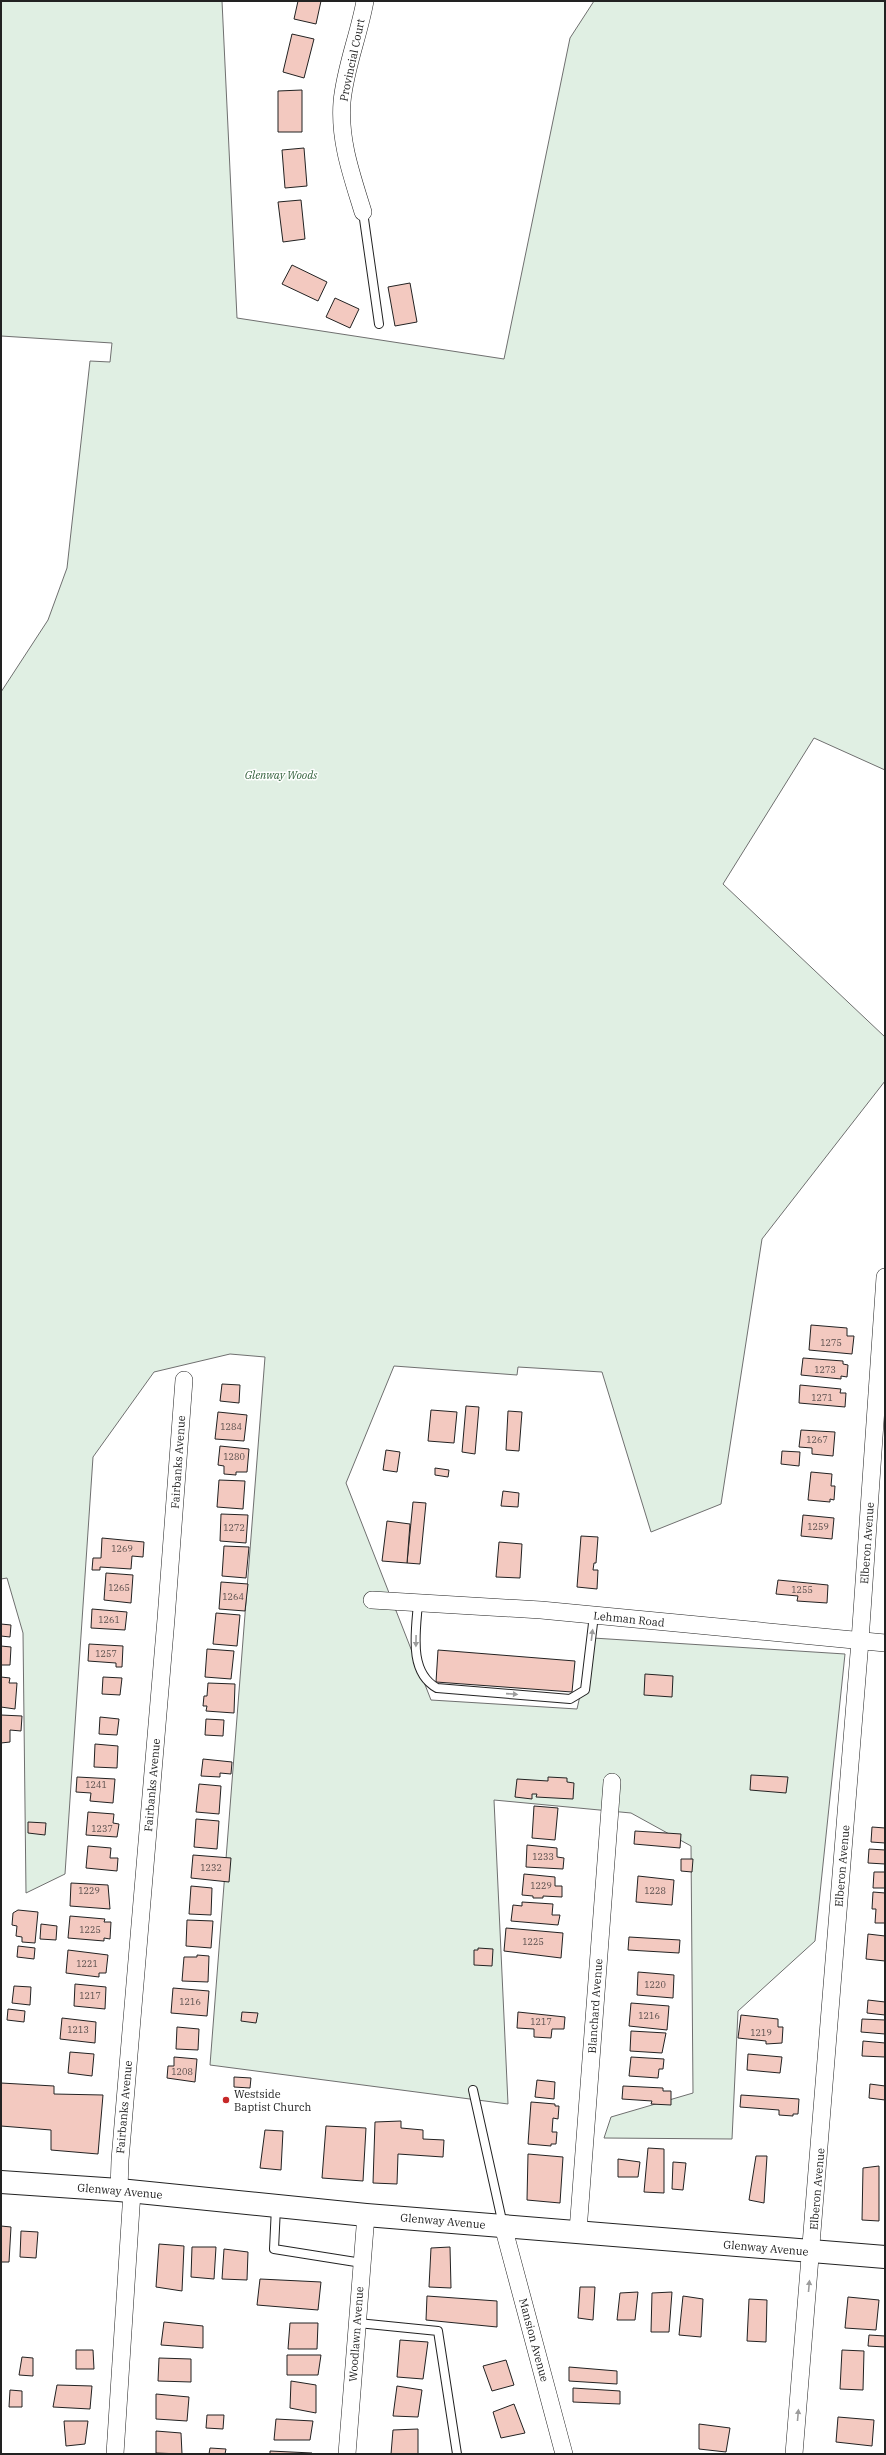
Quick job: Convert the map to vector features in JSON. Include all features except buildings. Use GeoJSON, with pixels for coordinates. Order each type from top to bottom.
{"type":"FeatureCollection","features":[{"type":"Feature","properties":{"kind":"main road","name":"Glenway Avenue"},"geometry":{"type":"LineString","coordinates":[[1,2182],[126,2191],[366,2215],[503,2226],[578,2230],[812,2252],[885,2257]]}},
{"type":"Feature","properties":{"kind":"street","name":"Provincial Court"},"geometry":{"type":"LineString","coordinates":[[363,212],[346,156],[341,125],[344,87],[365,1]]}},
{"type":"Feature","properties":{"kind":"street","name":"Elberon Avenue"},"geometry":{"type":"LineString","coordinates":[[794,2454],[812,2252],[860,1641],[885,1277]]}},
{"type":"Feature","properties":{"kind":"street","name":"Fairbanks Avenue"},"geometry":{"type":"LineString","coordinates":[[115,2454],[126,2191],[120,2160],[165,1635],[184,1380]]}},
{"type":"Feature","properties":{"kind":"street","name":"Lehman Road"},"geometry":{"type":"LineString","coordinates":[[372,1600],[594,1615],[885,1643]]}},
{"type":"Feature","properties":{"kind":"street","name":"Blanchard Avenue"},"geometry":{"type":"LineString","coordinates":[[578,2230],[612,1782]]}},
{"type":"Feature","properties":{"kind":"street","name":"Woodlawn Avenue"},"geometry":{"type":"LineString","coordinates":[[347,2454],[366,2215]]}},
{"type":"Feature","properties":{"kind":"street","name":"Mansion Avenue"},"geometry":{"type":"LineString","coordinates":[[503,2226],[564,2454]]}},
{"type":"Feature","properties":{"kind":"lane"},"geometry":{"type":"LineString","coordinates":[[363,212],[379,324]]}},
{"type":"Feature","properties":{"kind":"lane"},"geometry":{"type":"LineString","coordinates":[[418,1603],[416,1648],[422,1673],[429,1684],[438,1688],[570,1699],[585,1690],[594,1615]]}},
{"type":"Feature","properties":{"kind":"lane"},"geometry":{"type":"LineString","coordinates":[[473,2090],[503,2226]]}},
{"type":"Feature","properties":{"kind":"lane"},"geometry":{"type":"LineString","coordinates":[[276,2206],[274,2249],[362,2263]]}},
{"type":"Feature","properties":{"kind":"lane"},"geometry":{"type":"LineString","coordinates":[[358,2324],[438,2331],[457,2454]]}},
{"type":"Feature","properties":{"kind":"green space","name":"Glenway Woods"},"geometry":{"type":"Polygon","coordinates":[[[1,1],[222,1],[237,318],[504,359],[570,38],[594,1],[885,1],[885,770],[814,738],[723,884],[885,1037],[885,1081],[762,1239],[721,1504],[651,1532],[602,1372],[518,1367],[517,1375],[394,1366],[346,1483],[431,1700],[577,1709],[593,1638],[845,1654],[815,1941],[738,2011],[732,2139],[604,2138],[611,2117],[693,2093],[691,1846],[631,1813],[494,1800],[508,2104],[210,2065],[265,1357],[230,1354],[154,1372],[93,1457],[65,1874],[26,1893],[23,1633],[7,1578],[1,1579],[1,692],[48,620],[67,568],[90,361],[110,362],[112,343],[1,336],[1,1]]]}},
{"type":"Feature","properties":{"kind":"place","name":"Westside Baptist Church"},"geometry":{"type":"Point","coordinates":[226,2100]}}]}
